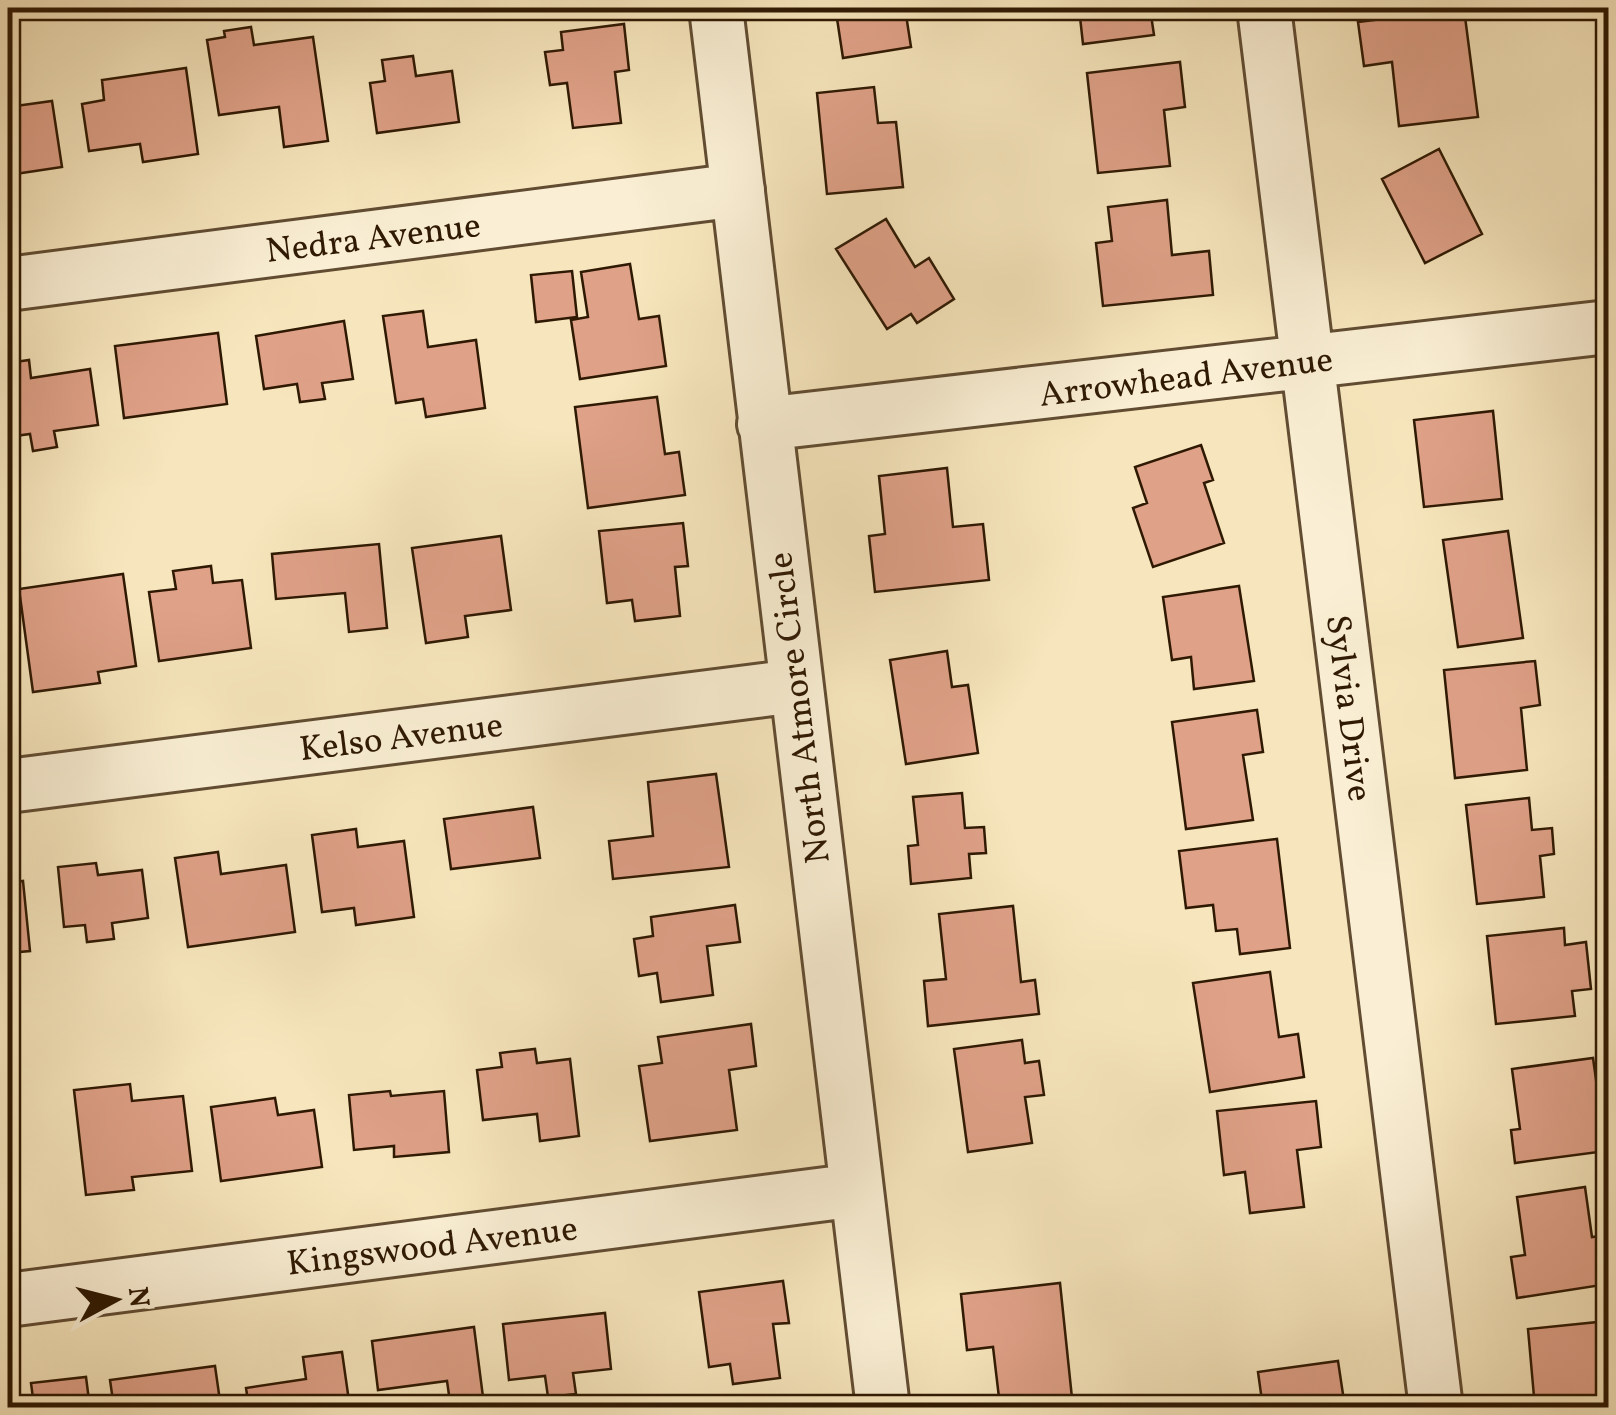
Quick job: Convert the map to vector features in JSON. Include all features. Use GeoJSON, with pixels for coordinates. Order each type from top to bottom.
{"type":"FeatureCollection","features":[{"type":"Feature","properties":{"kind":"street","name":"North Atmore Circle"},"geometry":{"type":"LineString","coordinates":[[716,8],[884,1408]]}},
{"type":"Feature","properties":{"kind":"street","name":"Sylvia Drive"},"geometry":{"type":"LineString","coordinates":[[1264,8],[1436,1408]]}},
{"type":"Feature","properties":{"kind":"street","name":"Nedra Avenue"},"geometry":{"type":"LineString","coordinates":[[8,284],[738,190]]}},
{"type":"Feature","properties":{"kind":"street","name":"Arrowhead Avenue"},"geometry":{"type":"LineString","coordinates":[[764,424],[1608,327]]}},
{"type":"Feature","properties":{"kind":"street","name":"Kelso Avenue"},"geometry":{"type":"LineString","coordinates":[[8,786],[795,686]]}},
{"type":"Feature","properties":{"kind":"street","name":"Kingswood Avenue"},"geometry":{"type":"LineString","coordinates":[[8,1300],[857,1190]]}},
{"type":"Feature","properties":{"kind":"building"},"geometry":{"type":"Polygon","coordinates":[[[850,8],[905,8],[911,47],[843,58],[836,12],[850,8]]]}},
{"type":"Feature","properties":{"kind":"building"},"geometry":{"type":"Polygon","coordinates":[[[1079,8],[1150,8],[1154,35],[1083,44],[1079,8]]]}},
{"type":"Feature","properties":{"kind":"building"},"geometry":{"type":"Polygon","coordinates":[[[1464,9],[1478,117],[1399,126],[1392,62],[1364,66],[1358,22],[1464,9]]]}},
{"type":"Feature","properties":{"kind":"building"},"geometry":{"type":"Polygon","coordinates":[[[624,24],[629,70],[615,72],[621,123],[573,128],[567,83],[550,85],[545,52],[563,50],[561,32],[624,24]]]}},
{"type":"Feature","properties":{"kind":"building"},"geometry":{"type":"Polygon","coordinates":[[[251,27],[254,45],[313,37],[328,141],[284,147],[279,107],[219,115],[207,40],[225,37],[224,31],[251,27]]]}},
{"type":"Feature","properties":{"kind":"building"},"geometry":{"type":"Polygon","coordinates":[[[413,56],[416,76],[452,71],[459,122],[377,133],[370,83],[385,81],[382,60],[413,56]]]}},
{"type":"Feature","properties":{"kind":"building"},"geometry":{"type":"Polygon","coordinates":[[[1180,62],[1185,107],[1164,110],[1170,166],[1098,173],[1087,73],[1180,62]]]}},
{"type":"Feature","properties":{"kind":"building"},"geometry":{"type":"Polygon","coordinates":[[[186,68],[198,154],[143,162],[140,144],[89,151],[82,104],[104,100],[102,80],[186,68]]]}},
{"type":"Feature","properties":{"kind":"building"},"geometry":{"type":"Polygon","coordinates":[[[874,87],[878,123],[896,122],[903,187],[827,194],[817,93],[874,87]]]}},
{"type":"Feature","properties":{"kind":"building"},"geometry":{"type":"Polygon","coordinates":[[[52,101],[62,167],[15,174],[12,152],[8,153],[8,107],[52,101]]]}},
{"type":"Feature","properties":{"kind":"building"},"geometry":{"type":"Polygon","coordinates":[[[1439,149],[1482,234],[1425,263],[1382,179],[1439,149]]]}},
{"type":"Feature","properties":{"kind":"building"},"geometry":{"type":"Polygon","coordinates":[[[1167,200],[1172,255],[1209,251],[1213,295],[1103,306],[1096,243],[1112,241],[1108,207],[1167,200]]]}},
{"type":"Feature","properties":{"kind":"building"},"geometry":{"type":"Polygon","coordinates":[[[886,219],[915,267],[929,258],[954,299],[917,323],[911,314],[887,329],[836,249],[886,219]]]}},
{"type":"Feature","properties":{"kind":"building"},"geometry":{"type":"Polygon","coordinates":[[[630,264],[639,319],[659,316],[666,366],[580,379],[571,320],[588,317],[581,272],[630,264]]]}},
{"type":"Feature","properties":{"kind":"building"},"geometry":{"type":"Polygon","coordinates":[[[572,271],[577,317],[536,322],[531,275],[572,271]]]}},
{"type":"Feature","properties":{"kind":"building"},"geometry":{"type":"Polygon","coordinates":[[[423,311],[428,347],[476,340],[485,408],[426,417],[423,399],[396,403],[383,316],[423,311]]]}},
{"type":"Feature","properties":{"kind":"building"},"geometry":{"type":"Polygon","coordinates":[[[344,321],[353,379],[322,383],[325,399],[300,402],[297,384],[264,389],[256,336],[344,321]]]}},
{"type":"Feature","properties":{"kind":"building"},"geometry":{"type":"Polygon","coordinates":[[[218,333],[227,404],[124,418],[115,346],[218,333]]]}},
{"type":"Feature","properties":{"kind":"building"},"geometry":{"type":"Polygon","coordinates":[[[29,360],[31,378],[90,369],[98,425],[54,431],[57,447],[33,451],[30,434],[8,437],[8,363],[29,360]]]}},
{"type":"Feature","properties":{"kind":"building"},"geometry":{"type":"Polygon","coordinates":[[[657,397],[665,454],[679,452],[685,495],[588,508],[575,407],[657,397]]]}},
{"type":"Feature","properties":{"kind":"building"},"geometry":{"type":"Polygon","coordinates":[[[1493,411],[1502,499],[1424,507],[1414,420],[1493,411]]]}},
{"type":"Feature","properties":{"kind":"building"},"geometry":{"type":"Polygon","coordinates":[[[1201,445],[1213,480],[1204,483],[1224,543],[1153,567],[1133,508],[1147,503],[1135,467],[1201,445]]]}},
{"type":"Feature","properties":{"kind":"building"},"geometry":{"type":"Polygon","coordinates":[[[947,468],[953,527],[983,524],[989,580],[875,592],[869,536],[885,534],[879,476],[947,468]]]}},
{"type":"Feature","properties":{"kind":"building"},"geometry":{"type":"Polygon","coordinates":[[[683,523],[688,566],[675,567],[680,616],[635,621],[632,600],[607,603],[599,531],[683,523]]]}},
{"type":"Feature","properties":{"kind":"building"},"geometry":{"type":"Polygon","coordinates":[[[1508,531],[1523,638],[1458,647],[1443,540],[1508,531]]]}},
{"type":"Feature","properties":{"kind":"building"},"geometry":{"type":"Polygon","coordinates":[[[501,536],[511,610],[465,616],[468,637],[426,643],[412,548],[501,536]]]}},
{"type":"Feature","properties":{"kind":"building"},"geometry":{"type":"Polygon","coordinates":[[[379,544],[387,628],[349,632],[345,593],[276,599],[272,554],[379,544]]]}},
{"type":"Feature","properties":{"kind":"building"},"geometry":{"type":"Polygon","coordinates":[[[211,566],[213,583],[242,580],[251,648],[159,661],[149,592],[176,589],[173,571],[211,566]]]}},
{"type":"Feature","properties":{"kind":"building"},"geometry":{"type":"Polygon","coordinates":[[[123,574],[136,666],[98,672],[100,683],[33,692],[19,589],[123,574]]]}},
{"type":"Feature","properties":{"kind":"building"},"geometry":{"type":"Polygon","coordinates":[[[1239,586],[1254,681],[1194,689],[1191,657],[1172,660],[1163,597],[1239,586]]]}},
{"type":"Feature","properties":{"kind":"building"},"geometry":{"type":"Polygon","coordinates":[[[947,651],[952,687],[968,685],[978,753],[906,764],[890,660],[947,651]]]}},
{"type":"Feature","properties":{"kind":"building"},"geometry":{"type":"Polygon","coordinates":[[[1535,661],[1540,705],[1521,708],[1527,770],[1455,778],[1444,670],[1535,661]]]}},
{"type":"Feature","properties":{"kind":"building"},"geometry":{"type":"Polygon","coordinates":[[[1257,710],[1263,752],[1243,755],[1253,820],[1186,829],[1172,722],[1257,710]]]}},
{"type":"Feature","properties":{"kind":"building"},"geometry":{"type":"Polygon","coordinates":[[[716,774],[729,867],[613,879],[609,841],[653,836],[648,782],[716,774]]]}},
{"type":"Feature","properties":{"kind":"building"},"geometry":{"type":"Polygon","coordinates":[[[962,793],[965,828],[984,827],[986,853],[969,854],[971,878],[911,884],[908,846],[918,845],[913,797],[962,793]]]}},
{"type":"Feature","properties":{"kind":"building"},"geometry":{"type":"Polygon","coordinates":[[[1529,798],[1532,830],[1552,828],[1554,854],[1540,856],[1544,897],[1477,904],[1466,805],[1529,798]]]}},
{"type":"Feature","properties":{"kind":"building"},"geometry":{"type":"Polygon","coordinates":[[[533,807],[540,858],[451,869],[444,819],[533,807]]]}},
{"type":"Feature","properties":{"kind":"building"},"geometry":{"type":"Polygon","coordinates":[[[356,829],[358,847],[404,841],[414,917],[356,925],[354,908],[322,912],[312,835],[356,829]]]}},
{"type":"Feature","properties":{"kind":"building"},"geometry":{"type":"Polygon","coordinates":[[[1277,839],[1290,948],[1240,954],[1237,929],[1216,931],[1213,905],[1186,908],[1179,851],[1277,839]]]}},
{"type":"Feature","properties":{"kind":"building"},"geometry":{"type":"Polygon","coordinates":[[[218,852],[221,874],[286,865],[295,932],[188,947],[175,858],[218,852]]]}},
{"type":"Feature","properties":{"kind":"building"},"geometry":{"type":"Polygon","coordinates":[[[96,863],[98,875],[142,870],[148,918],[112,923],[114,939],[87,942],[85,925],[64,927],[58,867],[96,863]]]}},
{"type":"Feature","properties":{"kind":"building"},"geometry":{"type":"Polygon","coordinates":[[[23,881],[30,951],[8,953],[8,883],[23,881]]]}},
{"type":"Feature","properties":{"kind":"building"},"geometry":{"type":"Polygon","coordinates":[[[735,905],[740,942],[707,946],[713,995],[661,1002],[657,973],[639,976],[634,939],[653,936],[651,917],[735,905]]]}},
{"type":"Feature","properties":{"kind":"building"},"geometry":{"type":"Polygon","coordinates":[[[1013,906],[1021,982],[1035,980],[1039,1014],[928,1026],[924,981],[946,979],[939,914],[1013,906]]]}},
{"type":"Feature","properties":{"kind":"building"},"geometry":{"type":"Polygon","coordinates":[[[1564,928],[1565,945],[1586,942],[1591,989],[1572,991],[1575,1016],[1496,1024],[1487,936],[1564,928]]]}},
{"type":"Feature","properties":{"kind":"building"},"geometry":{"type":"Polygon","coordinates":[[[1270,972],[1279,1037],[1298,1034],[1304,1077],[1210,1092],[1193,983],[1270,972]]]}},
{"type":"Feature","properties":{"kind":"building"},"geometry":{"type":"Polygon","coordinates":[[[751,1024],[756,1066],[729,1070],[737,1130],[650,1141],[639,1066],[662,1063],[658,1037],[751,1024]]]}},
{"type":"Feature","properties":{"kind":"building"},"geometry":{"type":"Polygon","coordinates":[[[1022,1040],[1025,1063],[1039,1061],[1044,1095],[1025,1097],[1032,1143],[968,1152],[954,1049],[1022,1040]]]}},
{"type":"Feature","properties":{"kind":"building"},"geometry":{"type":"Polygon","coordinates":[[[535,1049],[537,1063],[570,1059],[579,1136],[540,1141],[537,1114],[483,1120],[477,1070],[502,1067],[500,1053],[535,1049]]]}},
{"type":"Feature","properties":{"kind":"building"},"geometry":{"type":"Polygon","coordinates":[[[1593,1058],[1606,1151],[1515,1163],[1511,1130],[1520,1129],[1512,1069],[1593,1058]]]}},
{"type":"Feature","properties":{"kind":"building"},"geometry":{"type":"Polygon","coordinates":[[[130,1084],[132,1101],[183,1096],[192,1171],[132,1177],[134,1190],[86,1195],[74,1090],[130,1084]]]}},
{"type":"Feature","properties":{"kind":"building"},"geometry":{"type":"Polygon","coordinates":[[[390,1091],[391,1096],[444,1091],[449,1152],[394,1157],[394,1146],[354,1150],[349,1095],[390,1091]]]}},
{"type":"Feature","properties":{"kind":"building"},"geometry":{"type":"Polygon","coordinates":[[[275,1098],[278,1115],[314,1110],[322,1167],[221,1181],[211,1107],[275,1098]]]}},
{"type":"Feature","properties":{"kind":"building"},"geometry":{"type":"Polygon","coordinates":[[[1316,1101],[1321,1147],[1297,1150],[1304,1207],[1250,1213],[1245,1172],[1224,1175],[1217,1111],[1316,1101]]]}},
{"type":"Feature","properties":{"kind":"building"},"geometry":{"type":"Polygon","coordinates":[[[1585,1187],[1592,1237],[1608,1235],[1608,1284],[1517,1298],[1511,1257],[1525,1255],[1517,1197],[1585,1187]]]}},
{"type":"Feature","properties":{"kind":"building"},"geometry":{"type":"Polygon","coordinates":[[[783,1281],[789,1323],[773,1324],[780,1378],[733,1384],[730,1364],[709,1367],[699,1292],[783,1281]]]}},
{"type":"Feature","properties":{"kind":"building"},"geometry":{"type":"Polygon","coordinates":[[[1060,1283],[1072,1398],[1000,1406],[993,1347],[967,1350],[961,1294],[1060,1283]]]}},
{"type":"Feature","properties":{"kind":"building"},"geometry":{"type":"Polygon","coordinates":[[[605,1313],[611,1369],[573,1373],[576,1394],[548,1397],[545,1376],[509,1380],[503,1324],[605,1313]]]}},
{"type":"Feature","properties":{"kind":"building"},"geometry":{"type":"Polygon","coordinates":[[[1608,1321],[1608,1401],[1535,1408],[1528,1329],[1608,1321]]]}},
{"type":"Feature","properties":{"kind":"building"},"geometry":{"type":"Polygon","coordinates":[[[474,1327],[483,1397],[450,1402],[447,1381],[378,1390],[372,1341],[474,1327]]]}},
{"type":"Feature","properties":{"kind":"building"},"geometry":{"type":"Polygon","coordinates":[[[342,1352],[350,1408],[249,1408],[246,1388],[306,1379],[303,1357],[342,1352]]]}},
{"type":"Feature","properties":{"kind":"building"},"geometry":{"type":"Polygon","coordinates":[[[1338,1361],[1344,1401],[1330,1403],[1330,1408],[1263,1408],[1258,1372],[1338,1361]]]}},
{"type":"Feature","properties":{"kind":"building"},"geometry":{"type":"Polygon","coordinates":[[[215,1366],[221,1408],[114,1408],[110,1380],[215,1366]]]}},
{"type":"Feature","properties":{"kind":"building"},"geometry":{"type":"Polygon","coordinates":[[[86,1377],[90,1408],[18,1408],[34,1406],[31,1383],[86,1377]]]}}]}
